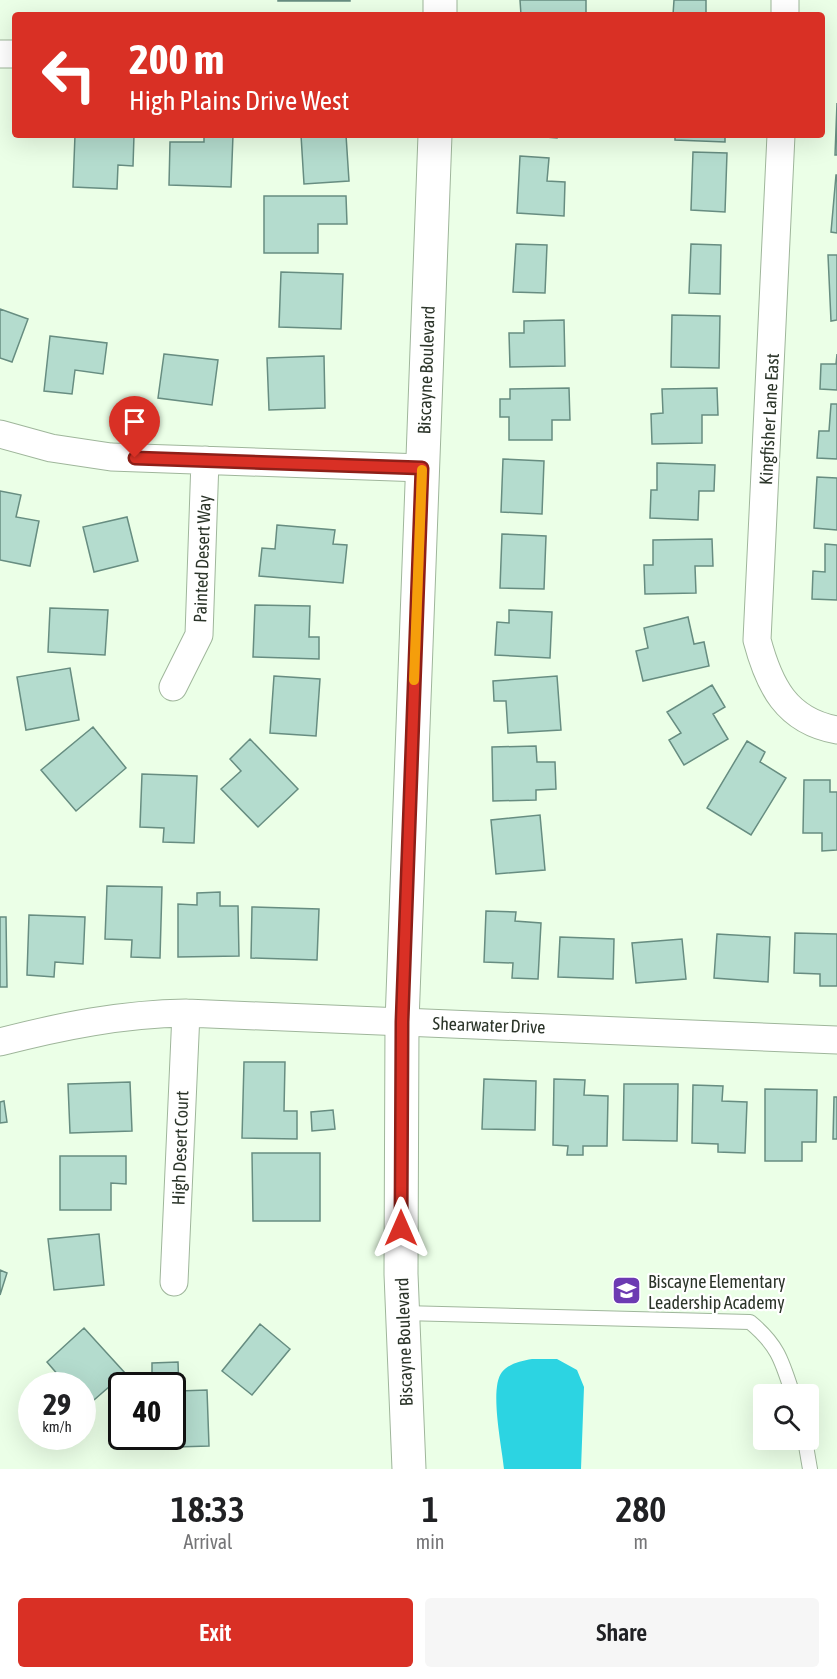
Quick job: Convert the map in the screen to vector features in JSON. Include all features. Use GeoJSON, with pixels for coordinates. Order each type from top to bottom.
{"type":"FeatureCollection","features":[{"type":"Feature","properties":{"kind":"street","name":"Biscayne Boulevard"},"geometry":{"type":"LineString","coordinates":[[409,1469],[403,1312],[402,1022],[435,138]]}},
{"type":"Feature","properties":{"kind":"street","name":"Kingfisher Lane East"},"geometry":{"type":"LineString","coordinates":[[781,138],[757,640],[765,672],[780,698],[804,719],[837,730]]}},
{"type":"Feature","properties":{"kind":"street"},"geometry":{"type":"LineString","coordinates":[[0,434],[51,448],[111,457],[422,468]]}},
{"type":"Feature","properties":{"kind":"street","name":"Painted Desert Way"},"geometry":{"type":"LineString","coordinates":[[173,687],[199,635],[205,460]]}},
{"type":"Feature","properties":{"kind":"street","name":"Shearwater Drive"},"geometry":{"type":"LineString","coordinates":[[0,1042],[61,1027],[138,1014],[186,1013],[837,1040]]}},
{"type":"Feature","properties":{"kind":"street","name":"High Desert Court"},"geometry":{"type":"LineString","coordinates":[[174,1282],[186,1013]]}},
{"type":"Feature","properties":{"kind":"lane"},"geometry":{"type":"LineString","coordinates":[[403,1312],[750,1322],[770,1338],[783,1363],[790,1384]]}},
{"type":"Feature","properties":{"kind":"lane"},"geometry":{"type":"LineString","coordinates":[[807,1450],[810,1469]]}},
{"type":"Feature","properties":{"kind":"water"},"geometry":{"type":"Polygon","coordinates":[[[532,1359],[557,1359],[577,1370],[584,1387],[581,1469],[504,1469],[496,1404],[498,1380],[509,1366],[532,1359]]]}},
{"type":"Feature","properties":{"kind":"building"},"geometry":{"type":"Polygon","coordinates":[[[350,0],[350,1],[278,1],[350,0]]]}},
{"type":"Feature","properties":{"kind":"building"},"geometry":{"type":"Polygon","coordinates":[[[520,0],[586,0],[586,12],[521,12],[520,0]]]}},
{"type":"Feature","properties":{"kind":"building"},"geometry":{"type":"Polygon","coordinates":[[[674,0],[706,0],[706,12],[673,12],[674,0]]]}},
{"type":"Feature","properties":{"kind":"building"},"geometry":{"type":"Polygon","coordinates":[[[837,103],[837,155],[835,155],[837,103]]]}},
{"type":"Feature","properties":{"kind":"building"},"geometry":{"type":"Polygon","coordinates":[[[75,138],[134,138],[133,166],[118,165],[117,189],[73,187],[75,138]]]}},
{"type":"Feature","properties":{"kind":"building"},"geometry":{"type":"Polygon","coordinates":[[[204,138],[233,138],[231,187],[169,185],[170,142],[204,142],[204,138]]]}},
{"type":"Feature","properties":{"kind":"building"},"geometry":{"type":"Polygon","coordinates":[[[301,138],[346,138],[349,181],[304,184],[301,138]]]}},
{"type":"Feature","properties":{"kind":"building"},"geometry":{"type":"Polygon","coordinates":[[[675,138],[725,138],[725,142],[675,140],[675,138]]]}},
{"type":"Feature","properties":{"kind":"building"},"geometry":{"type":"Polygon","coordinates":[[[693,152],[727,153],[725,212],[691,210],[693,152]]]}},
{"type":"Feature","properties":{"kind":"building"},"geometry":{"type":"Polygon","coordinates":[[[520,156],[549,158],[547,181],[565,182],[564,216],[517,213],[520,156]]]}},
{"type":"Feature","properties":{"kind":"building"},"geometry":{"type":"Polygon","coordinates":[[[837,175],[837,233],[831,232],[837,175]]]}},
{"type":"Feature","properties":{"kind":"building"},"geometry":{"type":"Polygon","coordinates":[[[264,196],[346,196],[347,224],[318,224],[318,253],[264,253],[264,196]]]}},
{"type":"Feature","properties":{"kind":"building"},"geometry":{"type":"Polygon","coordinates":[[[516,244],[547,245],[545,293],[513,292],[516,244]]]}},
{"type":"Feature","properties":{"kind":"building"},"geometry":{"type":"Polygon","coordinates":[[[691,244],[721,245],[720,294],[689,293],[691,244]]]}},
{"type":"Feature","properties":{"kind":"building"},"geometry":{"type":"Polygon","coordinates":[[[828,255],[837,255],[837,320],[831,321],[828,255]]]}},
{"type":"Feature","properties":{"kind":"building"},"geometry":{"type":"Polygon","coordinates":[[[281,272],[343,274],[341,329],[279,327],[281,272]]]}},
{"type":"Feature","properties":{"kind":"building"},"geometry":{"type":"Polygon","coordinates":[[[0,309],[28,319],[12,362],[0,358],[0,309]]]}},
{"type":"Feature","properties":{"kind":"building"},"geometry":{"type":"Polygon","coordinates":[[[672,315],[720,316],[719,368],[671,367],[672,315]]]}},
{"type":"Feature","properties":{"kind":"building"},"geometry":{"type":"Polygon","coordinates":[[[564,320],[565,366],[510,367],[509,333],[524,333],[524,321],[564,320]]]}},
{"type":"Feature","properties":{"kind":"building"},"geometry":{"type":"Polygon","coordinates":[[[50,336],[107,343],[103,374],[75,370],[72,394],[44,391],[50,336]]]}},
{"type":"Feature","properties":{"kind":"building"},"geometry":{"type":"Polygon","coordinates":[[[164,354],[218,360],[212,405],[158,398],[164,354]]]}},
{"type":"Feature","properties":{"kind":"building"},"geometry":{"type":"Polygon","coordinates":[[[837,354],[837,390],[820,389],[821,364],[836,364],[837,354]]]}},
{"type":"Feature","properties":{"kind":"building"},"geometry":{"type":"Polygon","coordinates":[[[324,356],[325,408],[269,410],[267,358],[324,356]]]}},
{"type":"Feature","properties":{"kind":"building"},"geometry":{"type":"Polygon","coordinates":[[[569,388],[570,420],[552,420],[552,440],[509,440],[509,417],[500,417],[500,399],[510,399],[510,389],[569,388]]]}},
{"type":"Feature","properties":{"kind":"building"},"geometry":{"type":"Polygon","coordinates":[[[717,388],[718,415],[702,415],[702,443],[652,444],[651,414],[663,413],[662,389],[717,388]]]}},
{"type":"Feature","properties":{"kind":"building"},"geometry":{"type":"Polygon","coordinates":[[[831,404],[837,404],[837,459],[817,458],[819,431],[829,431],[831,404]]]}},
{"type":"Feature","properties":{"kind":"building"},"geometry":{"type":"Polygon","coordinates":[[[503,459],[544,461],[542,514],[501,512],[503,459]]]}},
{"type":"Feature","properties":{"kind":"building"},"geometry":{"type":"Polygon","coordinates":[[[657,463],[715,465],[714,491],[699,491],[698,520],[650,518],[651,490],[657,490],[657,463]]]}},
{"type":"Feature","properties":{"kind":"building"},"geometry":{"type":"Polygon","coordinates":[[[817,477],[837,478],[837,530],[814,528],[817,477]]]}},
{"type":"Feature","properties":{"kind":"building"},"geometry":{"type":"Polygon","coordinates":[[[0,491],[21,495],[16,517],[39,521],[30,566],[0,560],[0,491]]]}},
{"type":"Feature","properties":{"kind":"building"},"geometry":{"type":"Polygon","coordinates":[[[127,517],[138,561],[94,572],[83,527],[127,517]]]}},
{"type":"Feature","properties":{"kind":"building"},"geometry":{"type":"Polygon","coordinates":[[[277,525],[335,530],[333,544],[347,545],[343,583],[259,576],[262,548],[275,549],[277,525]]]}},
{"type":"Feature","properties":{"kind":"building"},"geometry":{"type":"Polygon","coordinates":[[[502,534],[546,536],[544,589],[500,588],[502,534]]]}},
{"type":"Feature","properties":{"kind":"building"},"geometry":{"type":"Polygon","coordinates":[[[712,539],[713,566],[695,566],[696,593],[645,594],[644,565],[653,565],[653,540],[712,539]]]}},
{"type":"Feature","properties":{"kind":"building"},"geometry":{"type":"Polygon","coordinates":[[[825,544],[837,545],[837,600],[812,599],[813,571],[825,572],[825,544]]]}},
{"type":"Feature","properties":{"kind":"building"},"geometry":{"type":"Polygon","coordinates":[[[255,605],[310,606],[309,637],[319,637],[319,659],[253,657],[255,605]]]}},
{"type":"Feature","properties":{"kind":"building"},"geometry":{"type":"Polygon","coordinates":[[[50,608],[108,610],[105,655],[48,652],[50,608]]]}},
{"type":"Feature","properties":{"kind":"building"},"geometry":{"type":"Polygon","coordinates":[[[509,610],[552,612],[550,658],[495,655],[497,622],[509,623],[509,610]]]}},
{"type":"Feature","properties":{"kind":"building"},"geometry":{"type":"Polygon","coordinates":[[[688,617],[694,644],[704,642],[709,666],[643,681],[636,651],[648,648],[644,628],[688,617]]]}},
{"type":"Feature","properties":{"kind":"building"},"geometry":{"type":"Polygon","coordinates":[[[70,668],[79,720],[26,730],[17,677],[70,668]]]}},
{"type":"Feature","properties":{"kind":"building"},"geometry":{"type":"Polygon","coordinates":[[[274,676],[320,679],[316,736],[270,733],[274,676]]]}},
{"type":"Feature","properties":{"kind":"building"},"geometry":{"type":"Polygon","coordinates":[[[557,676],[561,730],[508,733],[506,701],[494,701],[493,681],[557,676]]]}},
{"type":"Feature","properties":{"kind":"building"},"geometry":{"type":"Polygon","coordinates":[[[712,685],[725,707],[713,714],[728,739],[684,765],[669,740],[681,733],[667,712],[712,685]]]}},
{"type":"Feature","properties":{"kind":"building"},"geometry":{"type":"Polygon","coordinates":[[[93,727],[126,768],[76,811],[41,770],[93,727]]]}},
{"type":"Feature","properties":{"kind":"building"},"geometry":{"type":"Polygon","coordinates":[[[250,739],[298,789],[258,827],[221,789],[241,771],[230,759],[250,739]]]}},
{"type":"Feature","properties":{"kind":"building"},"geometry":{"type":"Polygon","coordinates":[[[747,741],[765,752],[760,762],[786,778],[751,835],[707,808],[747,741]]]}},
{"type":"Feature","properties":{"kind":"building"},"geometry":{"type":"Polygon","coordinates":[[[536,746],[537,762],[555,762],[556,789],[536,790],[536,800],[493,801],[492,747],[536,746]]]}},
{"type":"Feature","properties":{"kind":"building"},"geometry":{"type":"Polygon","coordinates":[[[142,774],[197,776],[194,843],[163,842],[164,828],[140,827],[142,774]]]}},
{"type":"Feature","properties":{"kind":"building"},"geometry":{"type":"Polygon","coordinates":[[[804,780],[830,780],[830,792],[837,792],[837,850],[822,851],[822,833],[803,833],[804,780]]]}},
{"type":"Feature","properties":{"kind":"building"},"geometry":{"type":"Polygon","coordinates":[[[540,815],[545,870],[496,874],[491,820],[540,815]]]}},
{"type":"Feature","properties":{"kind":"building"},"geometry":{"type":"Polygon","coordinates":[[[107,886],[162,887],[160,958],[131,957],[132,940],[105,939],[107,886]]]}},
{"type":"Feature","properties":{"kind":"building"},"geometry":{"type":"Polygon","coordinates":[[[220,892],[220,906],[238,906],[239,956],[178,957],[178,904],[197,905],[197,893],[220,892]]]}},
{"type":"Feature","properties":{"kind":"building"},"geometry":{"type":"Polygon","coordinates":[[[252,907],[319,909],[317,960],[251,958],[252,907]]]}},
{"type":"Feature","properties":{"kind":"building"},"geometry":{"type":"Polygon","coordinates":[[[486,911],[516,912],[515,921],[541,923],[538,979],[512,978],[513,963],[484,962],[486,911]]]}},
{"type":"Feature","properties":{"kind":"building"},"geometry":{"type":"Polygon","coordinates":[[[29,915],[85,917],[83,964],[55,962],[54,977],[27,975],[29,915]]]}},
{"type":"Feature","properties":{"kind":"building"},"geometry":{"type":"Polygon","coordinates":[[[0,917],[6,917],[7,987],[0,987],[0,917]]]}},
{"type":"Feature","properties":{"kind":"building"},"geometry":{"type":"Polygon","coordinates":[[[795,933],[837,934],[837,986],[820,986],[820,974],[794,973],[795,933]]]}},
{"type":"Feature","properties":{"kind":"building"},"geometry":{"type":"Polygon","coordinates":[[[717,934],[770,937],[768,982],[714,978],[717,934]]]}},
{"type":"Feature","properties":{"kind":"building"},"geometry":{"type":"Polygon","coordinates":[[[560,937],[614,939],[613,979],[558,977],[560,937]]]}},
{"type":"Feature","properties":{"kind":"building"},"geometry":{"type":"Polygon","coordinates":[[[682,939],[686,979],[636,983],[632,943],[682,939]]]}},
{"type":"Feature","properties":{"kind":"building"},"geometry":{"type":"Polygon","coordinates":[[[244,1062],[285,1062],[284,1111],[297,1111],[297,1139],[242,1138],[244,1062]]]}},
{"type":"Feature","properties":{"kind":"building"},"geometry":{"type":"Polygon","coordinates":[[[484,1079],[536,1081],[535,1130],[482,1129],[484,1079]]]}},
{"type":"Feature","properties":{"kind":"building"},"geometry":{"type":"Polygon","coordinates":[[[554,1079],[585,1080],[584,1095],[608,1096],[607,1146],[583,1146],[583,1155],[567,1155],[568,1146],[553,1145],[554,1079]]]}},
{"type":"Feature","properties":{"kind":"building"},"geometry":{"type":"Polygon","coordinates":[[[130,1082],[132,1131],[70,1133],[68,1084],[130,1082]]]}},
{"type":"Feature","properties":{"kind":"building"},"geometry":{"type":"Polygon","coordinates":[[[624,1084],[678,1084],[677,1141],[623,1140],[624,1084]]]}},
{"type":"Feature","properties":{"kind":"building"},"geometry":{"type":"Polygon","coordinates":[[[693,1085],[723,1086],[722,1101],[747,1102],[745,1153],[718,1152],[718,1144],[692,1143],[693,1085]]]}},
{"type":"Feature","properties":{"kind":"building"},"geometry":{"type":"Polygon","coordinates":[[[765,1089],[817,1090],[816,1142],[802,1142],[802,1161],[765,1161],[765,1089]]]}},
{"type":"Feature","properties":{"kind":"building"},"geometry":{"type":"Polygon","coordinates":[[[834,1097],[837,1097],[837,1139],[833,1139],[834,1097]]]}},
{"type":"Feature","properties":{"kind":"building"},"geometry":{"type":"Polygon","coordinates":[[[4,1101],[7,1122],[0,1123],[0,1102],[4,1101]]]}},
{"type":"Feature","properties":{"kind":"building"},"geometry":{"type":"Polygon","coordinates":[[[333,1110],[335,1129],[312,1131],[311,1112],[333,1110]]]}},
{"type":"Feature","properties":{"kind":"building"},"geometry":{"type":"Polygon","coordinates":[[[252,1153],[320,1153],[320,1221],[253,1221],[252,1153]]]}},
{"type":"Feature","properties":{"kind":"building"},"geometry":{"type":"Polygon","coordinates":[[[60,1156],[126,1156],[126,1184],[111,1183],[111,1210],[60,1210],[60,1156]]]}},
{"type":"Feature","properties":{"kind":"building"},"geometry":{"type":"Polygon","coordinates":[[[99,1234],[104,1285],[54,1290],[48,1239],[99,1234]]]}},
{"type":"Feature","properties":{"kind":"building"},"geometry":{"type":"Polygon","coordinates":[[[0,1270],[7,1273],[0,1295],[0,1270]]]}},
{"type":"Feature","properties":{"kind":"building"},"geometry":{"type":"Polygon","coordinates":[[[260,1324],[290,1349],[252,1395],[222,1371],[260,1324]]]}},
{"type":"Feature","properties":{"kind":"building"},"geometry":{"type":"Polygon","coordinates":[[[84,1328],[124,1372],[108,1372],[108,1388],[96,1398],[96,1372],[56,1372],[47,1362],[84,1328]]]}},
{"type":"Feature","properties":{"kind":"building"},"geometry":{"type":"Polygon","coordinates":[[[178,1362],[178,1372],[152,1372],[152,1363],[178,1362]]]}},
{"type":"Feature","properties":{"kind":"building"},"geometry":{"type":"Polygon","coordinates":[[[207,1390],[209,1446],[186,1447],[186,1391],[207,1390]]]}},
{"type":"Feature","properties":{"kind":"slow traffic"},"geometry":{"type":"LineString","coordinates":[[414,680],[422,470]]}},
{"type":"Feature","properties":{"kind":"place","name":"Biscayne Elementary Leadership Academy"},"geometry":{"type":"Point","coordinates":[627,1291]}},
{"type":"Feature","properties":{"kind":"route"},"geometry":{"type":"LineString","coordinates":[[135,458],[422,468],[402,1022],[401,1228]]}}]}
